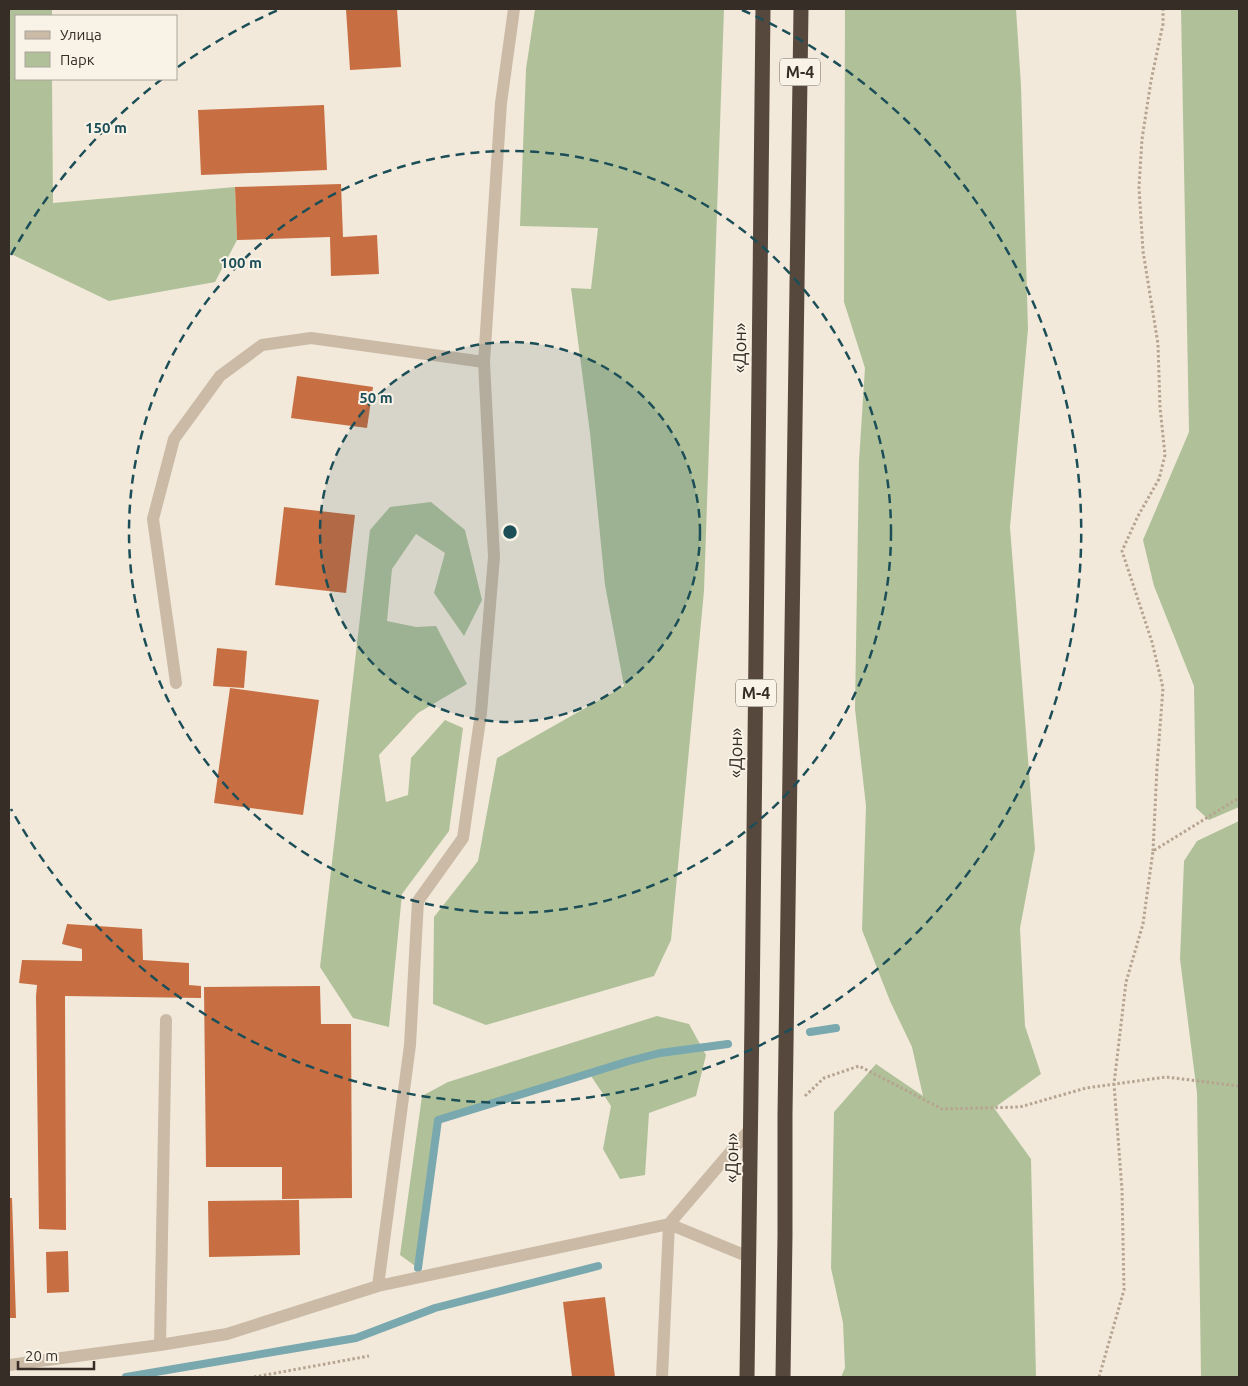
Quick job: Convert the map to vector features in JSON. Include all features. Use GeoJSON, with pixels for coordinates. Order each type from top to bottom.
{"type":"FeatureCollection","features":[{"type":"Feature","properties":{"kind":"highway","name":"«Дон»"},"geometry":{"type":"LineString","coordinates":[[747,1377],[762,9]]}},
{"type":"Feature","properties":{"kind":"highway","name":"М-4"},"geometry":{"type":"LineString","coordinates":[[783,1377],[801,9]]}},
{"type":"Feature","properties":{"kind":"lane"},"geometry":{"type":"LineString","coordinates":[[378,1286],[410,1045],[418,901],[463,838],[481,713],[494,557],[484,362],[501,103],[514,9]]}},
{"type":"Feature","properties":{"kind":"lane"},"geometry":{"type":"LineString","coordinates":[[176,683],[153,519],[174,439],[220,376],[262,345],[311,338],[484,362]]}},
{"type":"Feature","properties":{"kind":"lane"},"geometry":{"type":"LineString","coordinates":[[160,1345],[166,1020]]}},
{"type":"Feature","properties":{"kind":"lane"},"geometry":{"type":"LineString","coordinates":[[662,1377],[669,1224],[751,1128]]}},
{"type":"Feature","properties":{"kind":"lane"},"geometry":{"type":"LineString","coordinates":[[9,1365],[227,1334],[378,1286],[669,1224],[749,1257]]}},
{"type":"Feature","properties":{"kind":"path"},"geometry":{"type":"LineString","coordinates":[[1099,1377],[1124,1290],[1122,1190],[1114,1084],[1126,982],[1143,924],[1153,851],[1163,688],[1152,642],[1122,552],[1138,516],[1159,478],[1165,455],[1160,406],[1158,344],[1143,251],[1139,187],[1142,139],[1151,81],[1163,24],[1163,9]]}},
{"type":"Feature","properties":{"kind":"path"},"geometry":{"type":"LineString","coordinates":[[1153,851],[1239,798]]}},
{"type":"Feature","properties":{"kind":"path"},"geometry":{"type":"LineString","coordinates":[[785,1115],[824,1078],[859,1066],[942,1108],[1020,1106],[1086,1088],[1166,1077],[1239,1086]]}},
{"type":"Feature","properties":{"kind":"path"},"geometry":{"type":"LineString","coordinates":[[254,1377],[369,1356]]}},
{"type":"Feature","properties":{"kind":"green space"},"geometry":{"type":"Polygon","coordinates":[[[9,9],[52,9],[52,15],[15,15],[15,80],[52,80],[53,203],[235,187],[237,240],[215,282],[109,301],[9,253],[9,9]]]}},
{"type":"Feature","properties":{"kind":"green space"},"geometry":{"type":"Polygon","coordinates":[[[535,9],[724,9],[704,591],[671,940],[654,976],[486,1025],[433,1004],[434,917],[478,861],[497,758],[624,686],[605,585],[590,433],[571,288],[591,289],[598,228],[520,226],[526,69],[535,9]]]}},
{"type":"Feature","properties":{"kind":"green space"},"geometry":{"type":"Polygon","coordinates":[[[845,9],[1016,9],[1021,86],[1028,329],[1010,527],[1035,849],[1020,928],[1025,1026],[1041,1074],[994,1108],[1031,1159],[1036,1377],[841,1377],[845,1368],[843,1323],[831,1268],[834,1112],[876,1064],[923,1096],[912,1047],[890,1001],[862,930],[866,806],[855,709],[859,461],[865,368],[844,302],[845,9]]]}},
{"type":"Feature","properties":{"kind":"green space"},"geometry":{"type":"Polygon","coordinates":[[[1181,9],[1239,9],[1239,807],[1209,820],[1196,808],[1194,686],[1154,586],[1143,540],[1189,432],[1181,9]]]}},
{"type":"Feature","properties":{"kind":"green space"},"geometry":{"type":"Polygon","coordinates":[[[431,502],[465,530],[482,600],[464,636],[434,593],[445,553],[416,534],[392,569],[387,621],[416,627],[436,626],[467,684],[418,713],[379,755],[386,802],[408,795],[411,758],[445,720],[463,728],[449,831],[402,894],[389,1027],[353,1018],[320,967],[370,530],[390,507],[431,502]]]}},
{"type":"Feature","properties":{"kind":"green space"},"geometry":{"type":"Polygon","coordinates":[[[1239,821],[1239,1377],[1201,1377],[1197,1093],[1180,959],[1184,861],[1197,841],[1239,821]]]}},
{"type":"Feature","properties":{"kind":"green space"},"geometry":{"type":"Polygon","coordinates":[[[657,1016],[689,1024],[706,1055],[696,1096],[649,1113],[645,1175],[620,1179],[603,1149],[611,1106],[589,1073],[439,1120],[418,1268],[400,1255],[422,1096],[448,1082],[657,1016]]]}},
{"type":"Feature","properties":{"kind":"building"},"geometry":{"type":"Polygon","coordinates":[[[346,9],[397,9],[401,67],[350,70],[346,9]]]}},
{"type":"Feature","properties":{"kind":"building"},"geometry":{"type":"Polygon","coordinates":[[[324,105],[327,170],[201,175],[198,110],[324,105]]]}},
{"type":"Feature","properties":{"kind":"building"},"geometry":{"type":"Polygon","coordinates":[[[341,184],[343,237],[377,235],[379,274],[331,276],[330,237],[237,240],[235,187],[341,184]]]}},
{"type":"Feature","properties":{"kind":"building"},"geometry":{"type":"Polygon","coordinates":[[[297,376],[373,387],[367,428],[291,418],[297,376]]]}},
{"type":"Feature","properties":{"kind":"building"},"geometry":{"type":"Polygon","coordinates":[[[284,507],[355,515],[346,593],[275,585],[284,507]]]}},
{"type":"Feature","properties":{"kind":"building"},"geometry":{"type":"Polygon","coordinates":[[[217,648],[247,651],[244,688],[213,686],[217,648]]]}},
{"type":"Feature","properties":{"kind":"building"},"geometry":{"type":"Polygon","coordinates":[[[230,688],[319,700],[303,815],[214,803],[230,688]]]}},
{"type":"Feature","properties":{"kind":"building"},"geometry":{"type":"Polygon","coordinates":[[[67,924],[142,929],[143,960],[189,963],[189,985],[201,986],[201,998],[65,996],[66,1230],[39,1229],[37,985],[19,983],[22,960],[82,961],[82,949],[62,944],[67,924]]]}},
{"type":"Feature","properties":{"kind":"building"},"geometry":{"type":"Polygon","coordinates":[[[320,986],[321,1024],[351,1024],[352,1198],[282,1199],[282,1167],[206,1167],[204,987],[320,986]]]}},
{"type":"Feature","properties":{"kind":"building"},"geometry":{"type":"Polygon","coordinates":[[[9,1198],[12,1198],[16,1318],[9,1318],[9,1198]]]}},
{"type":"Feature","properties":{"kind":"building"},"geometry":{"type":"Polygon","coordinates":[[[299,1200],[300,1255],[209,1257],[208,1201],[299,1200]]]}},
{"type":"Feature","properties":{"kind":"building"},"geometry":{"type":"Polygon","coordinates":[[[68,1251],[69,1292],[47,1293],[46,1252],[68,1251]]]}},
{"type":"Feature","properties":{"kind":"building"},"geometry":{"type":"Polygon","coordinates":[[[605,1297],[615,1377],[572,1377],[563,1302],[605,1297]]]}},
{"type":"Feature","properties":{"kind":"waterway"},"geometry":{"type":"LineString","coordinates":[[810,1032],[836,1028]]}},
{"type":"Feature","properties":{"kind":"waterway"},"geometry":{"type":"LineString","coordinates":[[418,1268],[438,1120],[629,1061],[660,1053],[728,1044]]}},
{"type":"Feature","properties":{"kind":"waterway"},"geometry":{"type":"LineString","coordinates":[[126,1377],[356,1338],[435,1308],[598,1266]]}}]}
